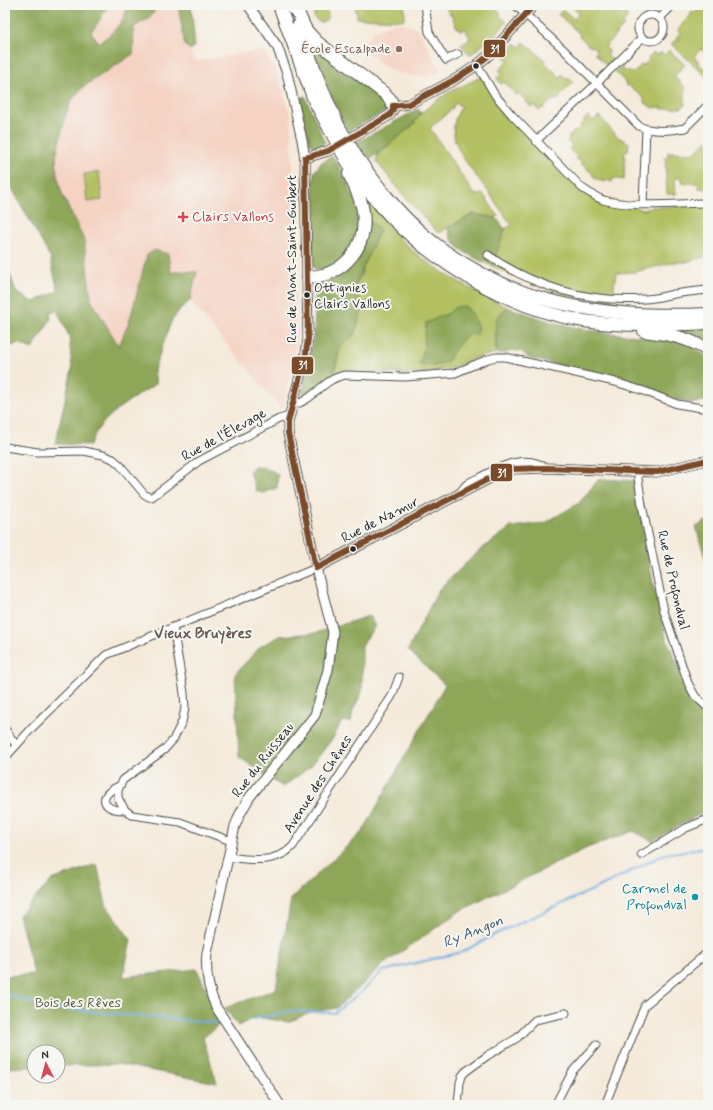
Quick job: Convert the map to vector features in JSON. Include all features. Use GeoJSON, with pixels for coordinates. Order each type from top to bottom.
{"type":"FeatureCollection","features":[{"type":"Feature","properties":{"kind":"highway"},"geometry":{"type":"LineString","coordinates":[[279,5],[293,40],[311,77],[326,96],[334,128]]}},
{"type":"Feature","properties":{"kind":"highway"},"geometry":{"type":"LineString","coordinates":[[290,5],[311,77],[314,100],[334,128],[361,181],[394,220],[416,240],[521,304],[546,312],[600,323],[659,325],[708,323]]}},
{"type":"Feature","properties":{"kind":"highway"},"geometry":{"type":"LineString","coordinates":[[290,5],[299,15],[311,36],[384,93],[390,99],[393,106]]}},
{"type":"Feature","properties":{"kind":"highway"},"geometry":{"type":"LineString","coordinates":[[308,277],[328,274],[338,269],[350,258],[359,244],[363,233],[363,211],[360,197],[347,170],[351,159]]}},
{"type":"Feature","properties":{"kind":"highway"},"geometry":{"type":"LineString","coordinates":[[465,269],[527,294],[573,307],[626,314],[708,314]]}},
{"type":"Feature","properties":{"kind":"highway"},"geometry":{"type":"LineString","coordinates":[[600,323],[614,328],[679,337],[689,340],[708,351]]}},
{"type":"Feature","properties":{"kind":"street","name":"Rue de Mont-Saint-Guibert"},"geometry":{"type":"LineString","coordinates":[[248,5],[277,46],[287,73],[305,158],[308,339],[306,353],[292,405],[288,433],[289,445],[316,568]]}},
{"type":"Feature","properties":{"kind":"street"},"geometry":{"type":"LineString","coordinates":[[425,5],[429,32],[446,60],[458,54]]}},
{"type":"Feature","properties":{"kind":"street"},"geometry":{"type":"LineString","coordinates":[[515,5],[563,49],[639,126],[646,129],[684,128],[708,104]]}},
{"type":"Feature","properties":{"kind":"street"},"geometry":{"type":"LineString","coordinates":[[305,158],[328,151],[390,115],[393,110],[393,106],[409,104],[444,86],[477,65],[534,5]]}},
{"type":"Feature","properties":{"kind":"street"},"geometry":{"type":"LineString","coordinates":[[660,18],[674,5]]}},
{"type":"Feature","properties":{"kind":"street"},"geometry":{"type":"LineString","coordinates":[[652,15],[660,18],[664,26],[664,32],[661,36],[653,41],[642,38],[638,27],[642,19],[646,16],[652,15]]}},
{"type":"Feature","properties":{"kind":"street"},"geometry":{"type":"LineString","coordinates":[[536,141],[642,38]]}},
{"type":"Feature","properties":{"kind":"street"},"geometry":{"type":"LineString","coordinates":[[477,65],[495,95],[536,141],[582,188],[590,194],[603,200],[643,204],[703,203]]}},
{"type":"Feature","properties":{"kind":"street"},"geometry":{"type":"LineString","coordinates":[[643,204],[646,129]]}},
{"type":"Feature","properties":{"kind":"street"},"geometry":{"type":"LineString","coordinates":[[488,255],[516,273],[541,284],[565,292],[593,297],[644,300],[676,293],[708,290]]}},
{"type":"Feature","properties":{"kind":"street"},"geometry":{"type":"LineString","coordinates":[[292,405],[299,404],[307,399],[331,379],[337,376],[405,377],[456,373],[496,357],[512,359],[616,382],[677,404],[708,409]]}},
{"type":"Feature","properties":{"kind":"street","name":"Rue de l'Élevage"},"geometry":{"type":"LineString","coordinates":[[5,446],[38,452],[84,451],[103,455],[117,462],[144,494],[152,497],[199,461],[279,419],[290,416]]}},
{"type":"Feature","properties":{"kind":"street","name":"Rue de Namur"},"geometry":{"type":"LineString","coordinates":[[694,464],[708,457]]}},
{"type":"Feature","properties":{"kind":"street","name":"Rue de Namur"},"geometry":{"type":"LineString","coordinates":[[316,568],[498,474],[508,471],[528,468],[546,468],[657,472],[708,460]]}},
{"type":"Feature","properties":{"kind":"street","name":"Rue de Profondval"},"geometry":{"type":"LineString","coordinates":[[639,472],[638,478],[642,505],[664,611],[688,683],[695,696],[708,708]]}},
{"type":"Feature","properties":{"kind":"street"},"geometry":{"type":"LineString","coordinates":[[5,758],[103,657],[316,568]]}},
{"type":"Feature","properties":{"kind":"street","name":"Rue du Ruisseau"},"geometry":{"type":"LineString","coordinates":[[280,1105],[216,1007],[207,982],[206,962],[231,840],[238,820],[249,798],[315,716],[328,670],[333,632],[316,568]]}},
{"type":"Feature","properties":{"kind":"street"},"geometry":{"type":"LineString","coordinates":[[173,628],[184,693],[185,708],[182,722],[173,740],[164,750],[126,777],[119,786],[108,792],[105,796],[105,801],[110,807],[125,810],[136,816],[180,822],[231,840]]}},
{"type":"Feature","properties":{"kind":"street","name":"Avenue des Chênes"},"geometry":{"type":"LineString","coordinates":[[228,858],[273,858],[288,851],[392,696],[399,677]]}},
{"type":"Feature","properties":{"kind":"street"},"geometry":{"type":"LineString","coordinates":[[5,729],[16,745]]}},
{"type":"Feature","properties":{"kind":"street"},"geometry":{"type":"LineString","coordinates":[[119,786],[118,798],[125,810]]}},
{"type":"Feature","properties":{"kind":"street"},"geometry":{"type":"LineString","coordinates":[[641,855],[686,828],[708,819]]}},
{"type":"Feature","properties":{"kind":"street"},"geometry":{"type":"LineString","coordinates":[[605,1105],[644,1005],[708,952]]}},
{"type":"Feature","properties":{"kind":"street"},"geometry":{"type":"LineString","coordinates":[[458,1105],[460,1083],[465,1072],[487,1056],[518,1038],[535,1020],[566,1013]]}},
{"type":"Feature","properties":{"kind":"street"},"geometry":{"type":"LineString","coordinates":[[555,1105],[572,1072],[596,1045]]}},
{"type":"Feature","properties":{"kind":"shaded area"},"geometry":{"type":"Polygon","coordinates":[[[108,5],[128,5],[125,17],[114,31],[99,43],[91,32],[108,5]]]}},
{"type":"Feature","properties":{"kind":"shaded area","name":"Clairs Vallons"},"geometry":{"type":"Polygon","coordinates":[[[140,5],[178,5],[185,46],[191,50],[191,55],[197,61],[263,50],[276,70],[291,116],[293,169],[296,344],[283,411],[190,301],[197,272],[130,319],[119,346],[91,300],[84,240],[62,194],[57,174],[56,156],[65,117],[71,101],[83,87],[133,54],[134,26],[148,19],[155,11],[140,5]]]}},
{"type":"Feature","properties":{"kind":"shaded area","name":"École Escalpade"},"geometry":{"type":"Polygon","coordinates":[[[394,23],[417,27],[441,71],[428,77],[412,76],[401,72],[398,74],[387,68],[367,52],[371,46],[365,42],[375,30],[394,23]]]}},
{"type":"Feature","properties":{"kind":"green space"},"geometry":{"type":"Polygon","coordinates":[[[5,5],[108,5],[91,32],[99,43],[121,22],[128,5],[140,5],[155,11],[148,19],[134,27],[133,54],[83,87],[71,101],[65,117],[56,156],[57,174],[62,194],[84,240],[91,300],[119,346],[130,319],[147,255],[155,250],[168,254],[171,273],[178,271],[197,272],[190,301],[180,309],[171,322],[154,370],[156,384],[109,417],[94,435],[90,445],[55,444],[72,369],[69,336],[57,310],[50,312],[51,319],[32,349],[18,343],[5,349],[5,269],[9,272],[16,292],[33,302],[58,291],[50,257],[5,176],[5,5]]]}},
{"type":"Feature","properties":{"kind":"green space"},"geometry":{"type":"Polygon","coordinates":[[[178,5],[191,5],[195,46],[191,50],[185,46],[178,5]]]}},
{"type":"Feature","properties":{"kind":"green space"},"geometry":{"type":"Polygon","coordinates":[[[355,5],[404,5],[405,17],[403,20],[357,18],[355,5]]]}},
{"type":"Feature","properties":{"kind":"green space"},"geometry":{"type":"Polygon","coordinates":[[[444,5],[492,5],[501,13],[499,15],[507,22],[492,38],[470,55],[461,45],[470,39],[465,28],[461,31],[459,27],[457,28],[451,14],[444,5]]]}},
{"type":"Feature","properties":{"kind":"green space"},"geometry":{"type":"Polygon","coordinates":[[[570,5],[623,5],[629,11],[626,14],[628,16],[623,23],[624,25],[605,47],[610,52],[607,54],[613,61],[608,67],[595,53],[597,51],[592,46],[590,47],[579,36],[580,34],[558,14],[563,10],[574,19],[579,13],[570,5]]]}},
{"type":"Feature","properties":{"kind":"green space"},"geometry":{"type":"Polygon","coordinates":[[[697,5],[708,5],[708,58],[705,56],[707,54],[701,49],[694,56],[697,61],[700,61],[698,63],[701,67],[703,67],[708,73],[708,78],[671,44],[675,40],[676,41],[679,39],[676,37],[680,33],[678,30],[691,15],[690,14],[697,10],[694,7],[697,5]]]}},
{"type":"Feature","properties":{"kind":"green space"},"geometry":{"type":"Polygon","coordinates":[[[318,8],[324,8],[328,12],[328,18],[324,22],[318,22],[314,18],[314,12],[318,8]]]}},
{"type":"Feature","properties":{"kind":"green space"},"geometry":{"type":"Polygon","coordinates":[[[524,42],[546,61],[545,63],[560,77],[562,74],[566,79],[568,77],[573,83],[560,95],[561,97],[556,100],[554,99],[539,111],[534,105],[531,107],[519,93],[516,95],[504,82],[501,84],[497,79],[502,73],[499,70],[508,61],[504,56],[516,43],[520,47],[524,42]]]}},
{"type":"Feature","properties":{"kind":"green space"},"geometry":{"type":"Polygon","coordinates":[[[320,50],[365,84],[386,104],[386,111],[348,131],[330,95],[315,57],[320,50]]]}},
{"type":"Feature","properties":{"kind":"green space"},"geometry":{"type":"Polygon","coordinates":[[[669,50],[685,65],[674,76],[685,87],[685,105],[681,108],[652,108],[643,101],[645,99],[628,85],[625,85],[626,83],[615,72],[621,67],[626,72],[629,70],[633,74],[642,64],[644,65],[649,60],[648,58],[653,53],[658,55],[661,52],[664,55],[669,50]]]}},
{"type":"Feature","properties":{"kind":"green space"},"geometry":{"type":"Polygon","coordinates":[[[483,76],[499,103],[535,145],[585,193],[643,210],[653,207],[703,205],[708,210],[708,256],[686,262],[675,262],[634,272],[616,273],[612,301],[575,297],[549,290],[492,266],[505,229],[512,225],[459,151],[455,140],[454,129],[456,118],[462,106],[454,103],[453,108],[430,128],[474,194],[483,194],[498,216],[496,218],[473,214],[438,233],[405,197],[376,161],[378,154],[413,125],[421,113],[436,101],[449,92],[483,76]]]}},
{"type":"Feature","properties":{"kind":"green space"},"geometry":{"type":"Polygon","coordinates":[[[305,96],[325,143],[315,147],[310,143],[299,99],[305,96]]]}},
{"type":"Feature","properties":{"kind":"green space"},"geometry":{"type":"Polygon","coordinates":[[[418,109],[421,113],[413,125],[372,158],[362,156],[354,144],[418,109]]]}},
{"type":"Feature","properties":{"kind":"green space"},"geometry":{"type":"Polygon","coordinates":[[[588,116],[593,121],[599,116],[618,137],[629,143],[628,151],[625,151],[624,158],[624,180],[613,178],[612,182],[606,180],[605,182],[598,180],[580,163],[582,162],[580,160],[578,161],[576,159],[577,157],[569,149],[572,146],[567,141],[570,139],[568,137],[581,127],[580,126],[588,116]]]}},
{"type":"Feature","properties":{"kind":"green space"},"geometry":{"type":"Polygon","coordinates":[[[708,139],[708,186],[706,189],[699,188],[698,183],[683,183],[682,178],[675,178],[676,194],[667,194],[665,157],[668,157],[668,152],[695,153],[708,139]]]}},
{"type":"Feature","properties":{"kind":"green space"},"geometry":{"type":"Polygon","coordinates":[[[333,156],[349,186],[357,206],[358,228],[355,239],[347,255],[321,271],[315,269],[311,263],[314,172],[322,162],[333,156]]]}},
{"type":"Feature","properties":{"kind":"green space"},"geometry":{"type":"Polygon","coordinates":[[[99,172],[102,200],[87,202],[84,174],[99,172]]]}},
{"type":"Feature","properties":{"kind":"green space"},"geometry":{"type":"Polygon","coordinates":[[[366,197],[396,235],[413,251],[451,278],[507,307],[496,319],[496,353],[475,358],[455,367],[431,372],[404,374],[354,370],[334,373],[340,347],[355,334],[362,302],[353,290],[362,273],[368,219],[366,197]]]}},
{"type":"Feature","properties":{"kind":"green space"},"geometry":{"type":"Polygon","coordinates":[[[473,214],[496,218],[505,229],[492,266],[465,252],[453,242],[450,235],[448,228],[473,214]]]}},
{"type":"Feature","properties":{"kind":"green space"},"geometry":{"type":"Polygon","coordinates":[[[368,219],[380,230],[353,290],[362,302],[362,310],[355,334],[340,347],[334,373],[309,392],[301,402],[314,336],[315,307],[313,283],[336,278],[343,274],[355,256],[368,219]]]}},
{"type":"Feature","properties":{"kind":"green space"},"geometry":{"type":"Polygon","coordinates":[[[465,306],[472,314],[478,327],[476,335],[470,333],[466,336],[448,361],[434,366],[419,365],[423,353],[426,323],[449,313],[455,307],[465,306]]]}},
{"type":"Feature","properties":{"kind":"green space"},"geometry":{"type":"Polygon","coordinates":[[[507,307],[551,322],[587,330],[667,338],[694,347],[708,358],[708,401],[695,403],[677,400],[624,380],[528,358],[523,352],[512,350],[507,353],[496,353],[496,319],[507,307]]]}},
{"type":"Feature","properties":{"kind":"green space"},"geometry":{"type":"Polygon","coordinates":[[[708,328],[708,345],[670,329],[708,328]]]}},
{"type":"Feature","properties":{"kind":"green space"},"geometry":{"type":"Polygon","coordinates":[[[254,466],[267,468],[278,475],[277,488],[262,493],[256,491],[249,472],[254,466]]]}},
{"type":"Feature","properties":{"kind":"green space"},"geometry":{"type":"Polygon","coordinates":[[[599,479],[635,481],[655,594],[666,637],[691,698],[708,714],[708,812],[704,812],[652,841],[633,831],[587,848],[460,911],[384,964],[337,1008],[311,1012],[289,1022],[255,1017],[238,1026],[225,1008],[276,989],[291,899],[363,831],[445,685],[408,650],[439,589],[479,551],[511,527],[545,523],[579,503],[599,479]]]}},
{"type":"Feature","properties":{"kind":"green space"},"geometry":{"type":"Polygon","coordinates":[[[708,520],[708,568],[696,527],[708,520]]]}},
{"type":"Feature","properties":{"kind":"green space"},"geometry":{"type":"Polygon","coordinates":[[[369,616],[375,626],[362,645],[362,692],[353,710],[351,722],[342,721],[333,738],[311,766],[283,787],[239,757],[235,674],[261,646],[280,636],[315,633],[369,616]]]}},
{"type":"Feature","properties":{"kind":"green space","name":"Bois des Rêves"},"geometry":{"type":"Polygon","coordinates":[[[97,864],[106,905],[131,940],[123,977],[197,969],[221,1023],[203,1038],[217,1083],[117,1064],[66,1066],[66,1044],[26,1044],[26,1067],[5,1068],[5,976],[34,974],[19,915],[52,880],[97,864]]]}},
{"type":"Feature","properties":{"kind":"waterway","name":"Ry Angon"},"geometry":{"type":"LineString","coordinates":[[249,1020],[291,1011],[335,1013],[361,992],[383,971],[462,952],[500,932],[599,887],[665,854],[708,847]]}},
{"type":"Feature","properties":{"kind":"waterway","name":"Ry Angon"},"geometry":{"type":"LineString","coordinates":[[5,994],[50,1008],[219,1023]]}},
{"type":"Feature","properties":{"kind":"transit line","name":"31"},"geometry":{"type":"LineString","coordinates":[[393,106],[409,104],[456,79],[477,65],[489,55],[534,5]]}},
{"type":"Feature","properties":{"kind":"transit line","name":"31"},"geometry":{"type":"LineString","coordinates":[[305,158],[328,151],[390,115],[393,110],[393,106]]}},
{"type":"Feature","properties":{"kind":"transit line","name":"31"},"geometry":{"type":"LineString","coordinates":[[305,158],[308,339],[306,353],[288,422],[288,433],[316,568]]}},
{"type":"Feature","properties":{"kind":"transit line","name":"31"},"geometry":{"type":"LineString","coordinates":[[316,568],[498,474],[513,469],[546,468],[657,472],[708,460]]}},
{"type":"Feature","properties":{"kind":"place","name":"École Escalpade"},"geometry":{"type":"Point","coordinates":[399,49]}},
{"type":"Feature","properties":{"kind":"place","name":"Clairs Vallons"},"geometry":{"type":"Point","coordinates":[183,217]}},
{"type":"Feature","properties":{"kind":"place","name":"Ottignies Clairs Vallons"},"geometry":{"type":"Point","coordinates":[307,295]}},
{"type":"Feature","properties":{"kind":"place","name":"Carmel de Profondval"},"geometry":{"type":"Point","coordinates":[695,897]}},
{"type":"Feature","properties":{"kind":"district","name":"Vieux Bruyères"},"geometry":{"type":"Point","coordinates":[203,634]}}]}
